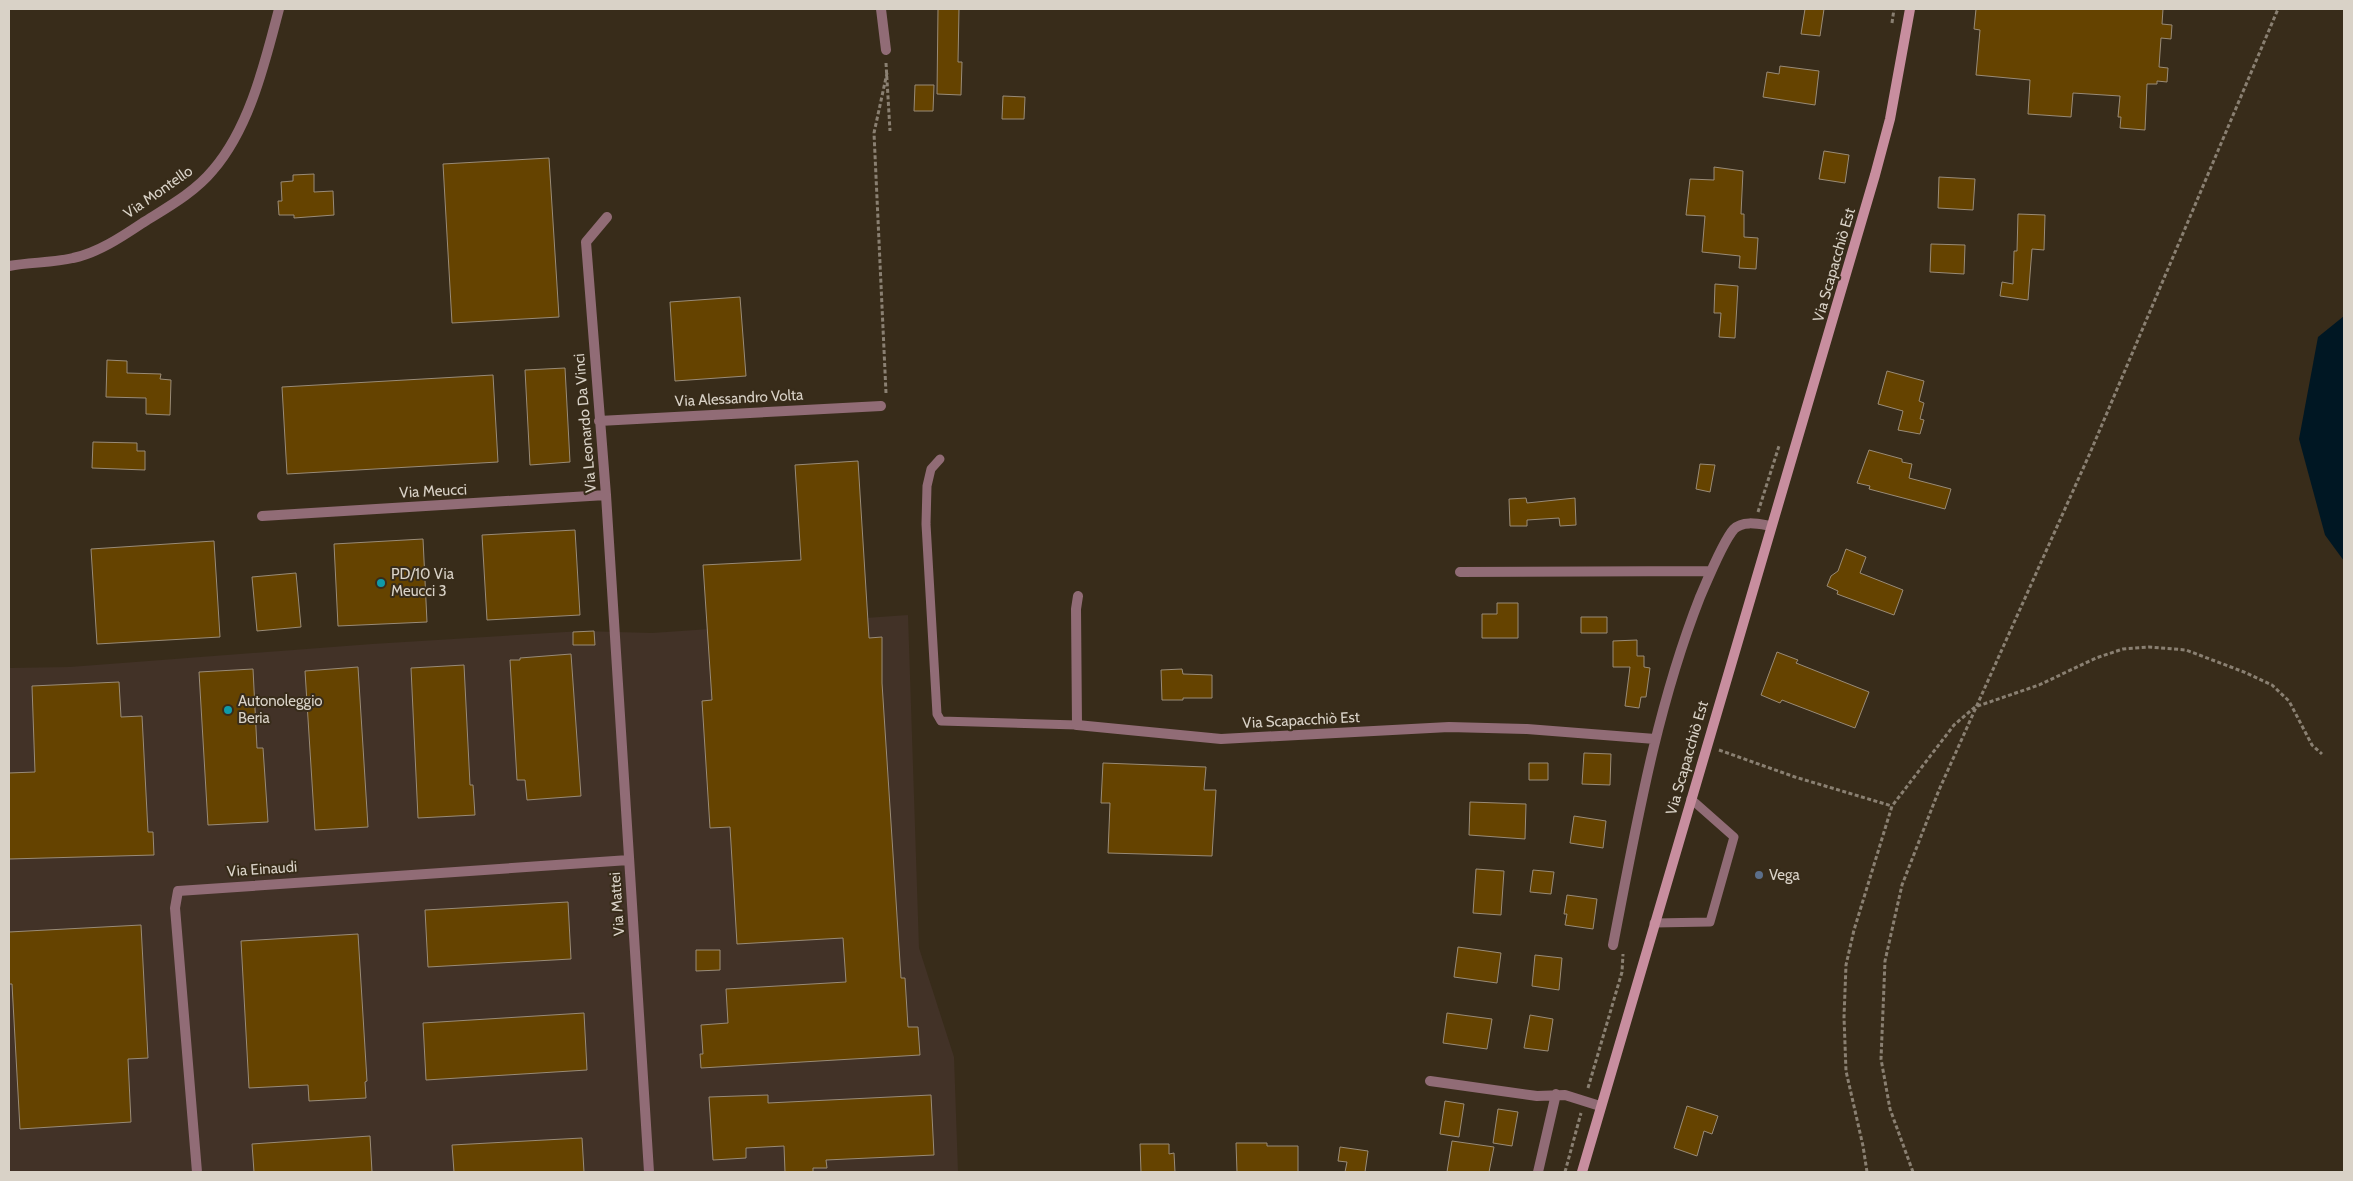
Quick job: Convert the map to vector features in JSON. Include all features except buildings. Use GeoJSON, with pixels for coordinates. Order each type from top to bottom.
{"type":"FeatureCollection","features":[{"type":"Feature","properties":{"kind":"main road","name":"Via Scapacchiò Est"},"geometry":{"type":"LineString","coordinates":[[1582,1172],[1875,175],[1893,102],[1910,9]]}},
{"type":"Feature","properties":{"kind":"street","name":"Via Montello"},"geometry":{"type":"LineString","coordinates":[[9,266],[73,258],[103,246],[136,228],[190,192],[214,170],[232,141],[252,100],[279,9]]}},
{"type":"Feature","properties":{"kind":"street"},"geometry":{"type":"LineString","coordinates":[[880,9],[886,50]]}},
{"type":"Feature","properties":{"kind":"street","name":"Via Leonardo Da Vinci"},"geometry":{"type":"LineString","coordinates":[[607,217],[586,242],[615,634]]}},
{"type":"Feature","properties":{"kind":"street","name":"Via Alessandro Volta"},"geometry":{"type":"LineString","coordinates":[[599,421],[881,406]]}},
{"type":"Feature","properties":{"kind":"street","name":"Via Meucci"},"geometry":{"type":"LineString","coordinates":[[262,516],[606,496]]}},
{"type":"Feature","properties":{"kind":"street","name":"Via Scapacchiò Est"},"geometry":{"type":"LineString","coordinates":[[1613,945],[1655,739],[1681,646],[1710,571],[1734,529],[1744,524],[1771,526]]}},
{"type":"Feature","properties":{"kind":"street"},"geometry":{"type":"LineString","coordinates":[[1460,572],[1710,571]]}},
{"type":"Feature","properties":{"kind":"street"},"geometry":{"type":"LineString","coordinates":[[1078,596],[1076,609],[1078,725]]}},
{"type":"Feature","properties":{"kind":"street","name":"Via Mattei"},"geometry":{"type":"LineString","coordinates":[[615,634],[649,1172]]}},
{"type":"Feature","properties":{"kind":"street","name":"Via Scapacchiò Est"},"geometry":{"type":"LineString","coordinates":[[1078,725],[1221,740],[1449,728],[1527,729],[1655,739]]}},
{"type":"Feature","properties":{"kind":"street","name":"Via Einaudi"},"geometry":{"type":"LineString","coordinates":[[197,1172],[175,908],[178,891],[630,860]]}},
{"type":"Feature","properties":{"kind":"street"},"geometry":{"type":"LineString","coordinates":[[1430,1081],[1537,1096],[1556,1094],[1600,1106]]}},
{"type":"Feature","properties":{"kind":"street"},"geometry":{"type":"LineString","coordinates":[[1538,1172],[1556,1094]]}},
{"type":"Feature","properties":{"kind":"lane"},"geometry":{"type":"LineString","coordinates":[[940,459],[931,469],[927,486],[926,524],[938,714],[941,721],[1078,725]]}},
{"type":"Feature","properties":{"kind":"lane"},"geometry":{"type":"LineString","coordinates":[[1654,923],[1710,922],[1734,838],[1691,799]]}},
{"type":"Feature","properties":{"kind":"path"},"geometry":{"type":"LineString","coordinates":[[1891,28],[1894,9]]}},
{"type":"Feature","properties":{"kind":"path"},"geometry":{"type":"LineString","coordinates":[[1913,1172],[1890,1109],[1882,1059],[1884,961],[1902,885],[1939,790],[2090,453],[2278,9]]}},
{"type":"Feature","properties":{"kind":"path"},"geometry":{"type":"LineString","coordinates":[[886,50],[890,131]]}},
{"type":"Feature","properties":{"kind":"path"},"geometry":{"type":"LineString","coordinates":[[881,406],[886,395],[874,133],[887,73]]}},
{"type":"Feature","properties":{"kind":"path"},"geometry":{"type":"LineString","coordinates":[[1757,514],[1780,441]]}},
{"type":"Feature","properties":{"kind":"path"},"geometry":{"type":"LineString","coordinates":[[1867,1172],[1846,1071],[1844,1017],[1846,965],[1854,930],[1892,806],[1954,725],[1975,707],[2039,685],[2096,658],[2124,649],[2149,647],[2186,650],[2272,685],[2289,700],[2312,746],[2322,754]]}},
{"type":"Feature","properties":{"kind":"path"},"geometry":{"type":"LineString","coordinates":[[1706,746],[1795,777],[1892,806]]}},
{"type":"Feature","properties":{"kind":"path"},"geometry":{"type":"LineString","coordinates":[[1564,1172],[1622,972],[1624,948]]}},
{"type":"Feature","properties":{"kind":"shaded area"},"geometry":{"type":"Polygon","coordinates":[[[908,615],[919,948],[954,1057],[958,1172],[9,1172],[9,668],[70,667],[372,644],[582,631],[652,633],[908,615]]]}},
{"type":"Feature","properties":{"kind":"water"},"geometry":{"type":"Polygon","coordinates":[[[2344,316],[2344,561],[2325,535],[2299,439],[2318,337],[2344,316]]]}},
{"type":"Feature","properties":{"kind":"place","name":"PD/10 Via Meucci 3"},"geometry":{"type":"Point","coordinates":[381,583]}},
{"type":"Feature","properties":{"kind":"place","name":"Autonoleggio Beria"},"geometry":{"type":"Point","coordinates":[228,710]}},
{"type":"Feature","properties":{"kind":"place","name":"Vega"},"geometry":{"type":"Point","coordinates":[1759,875]}}]}
